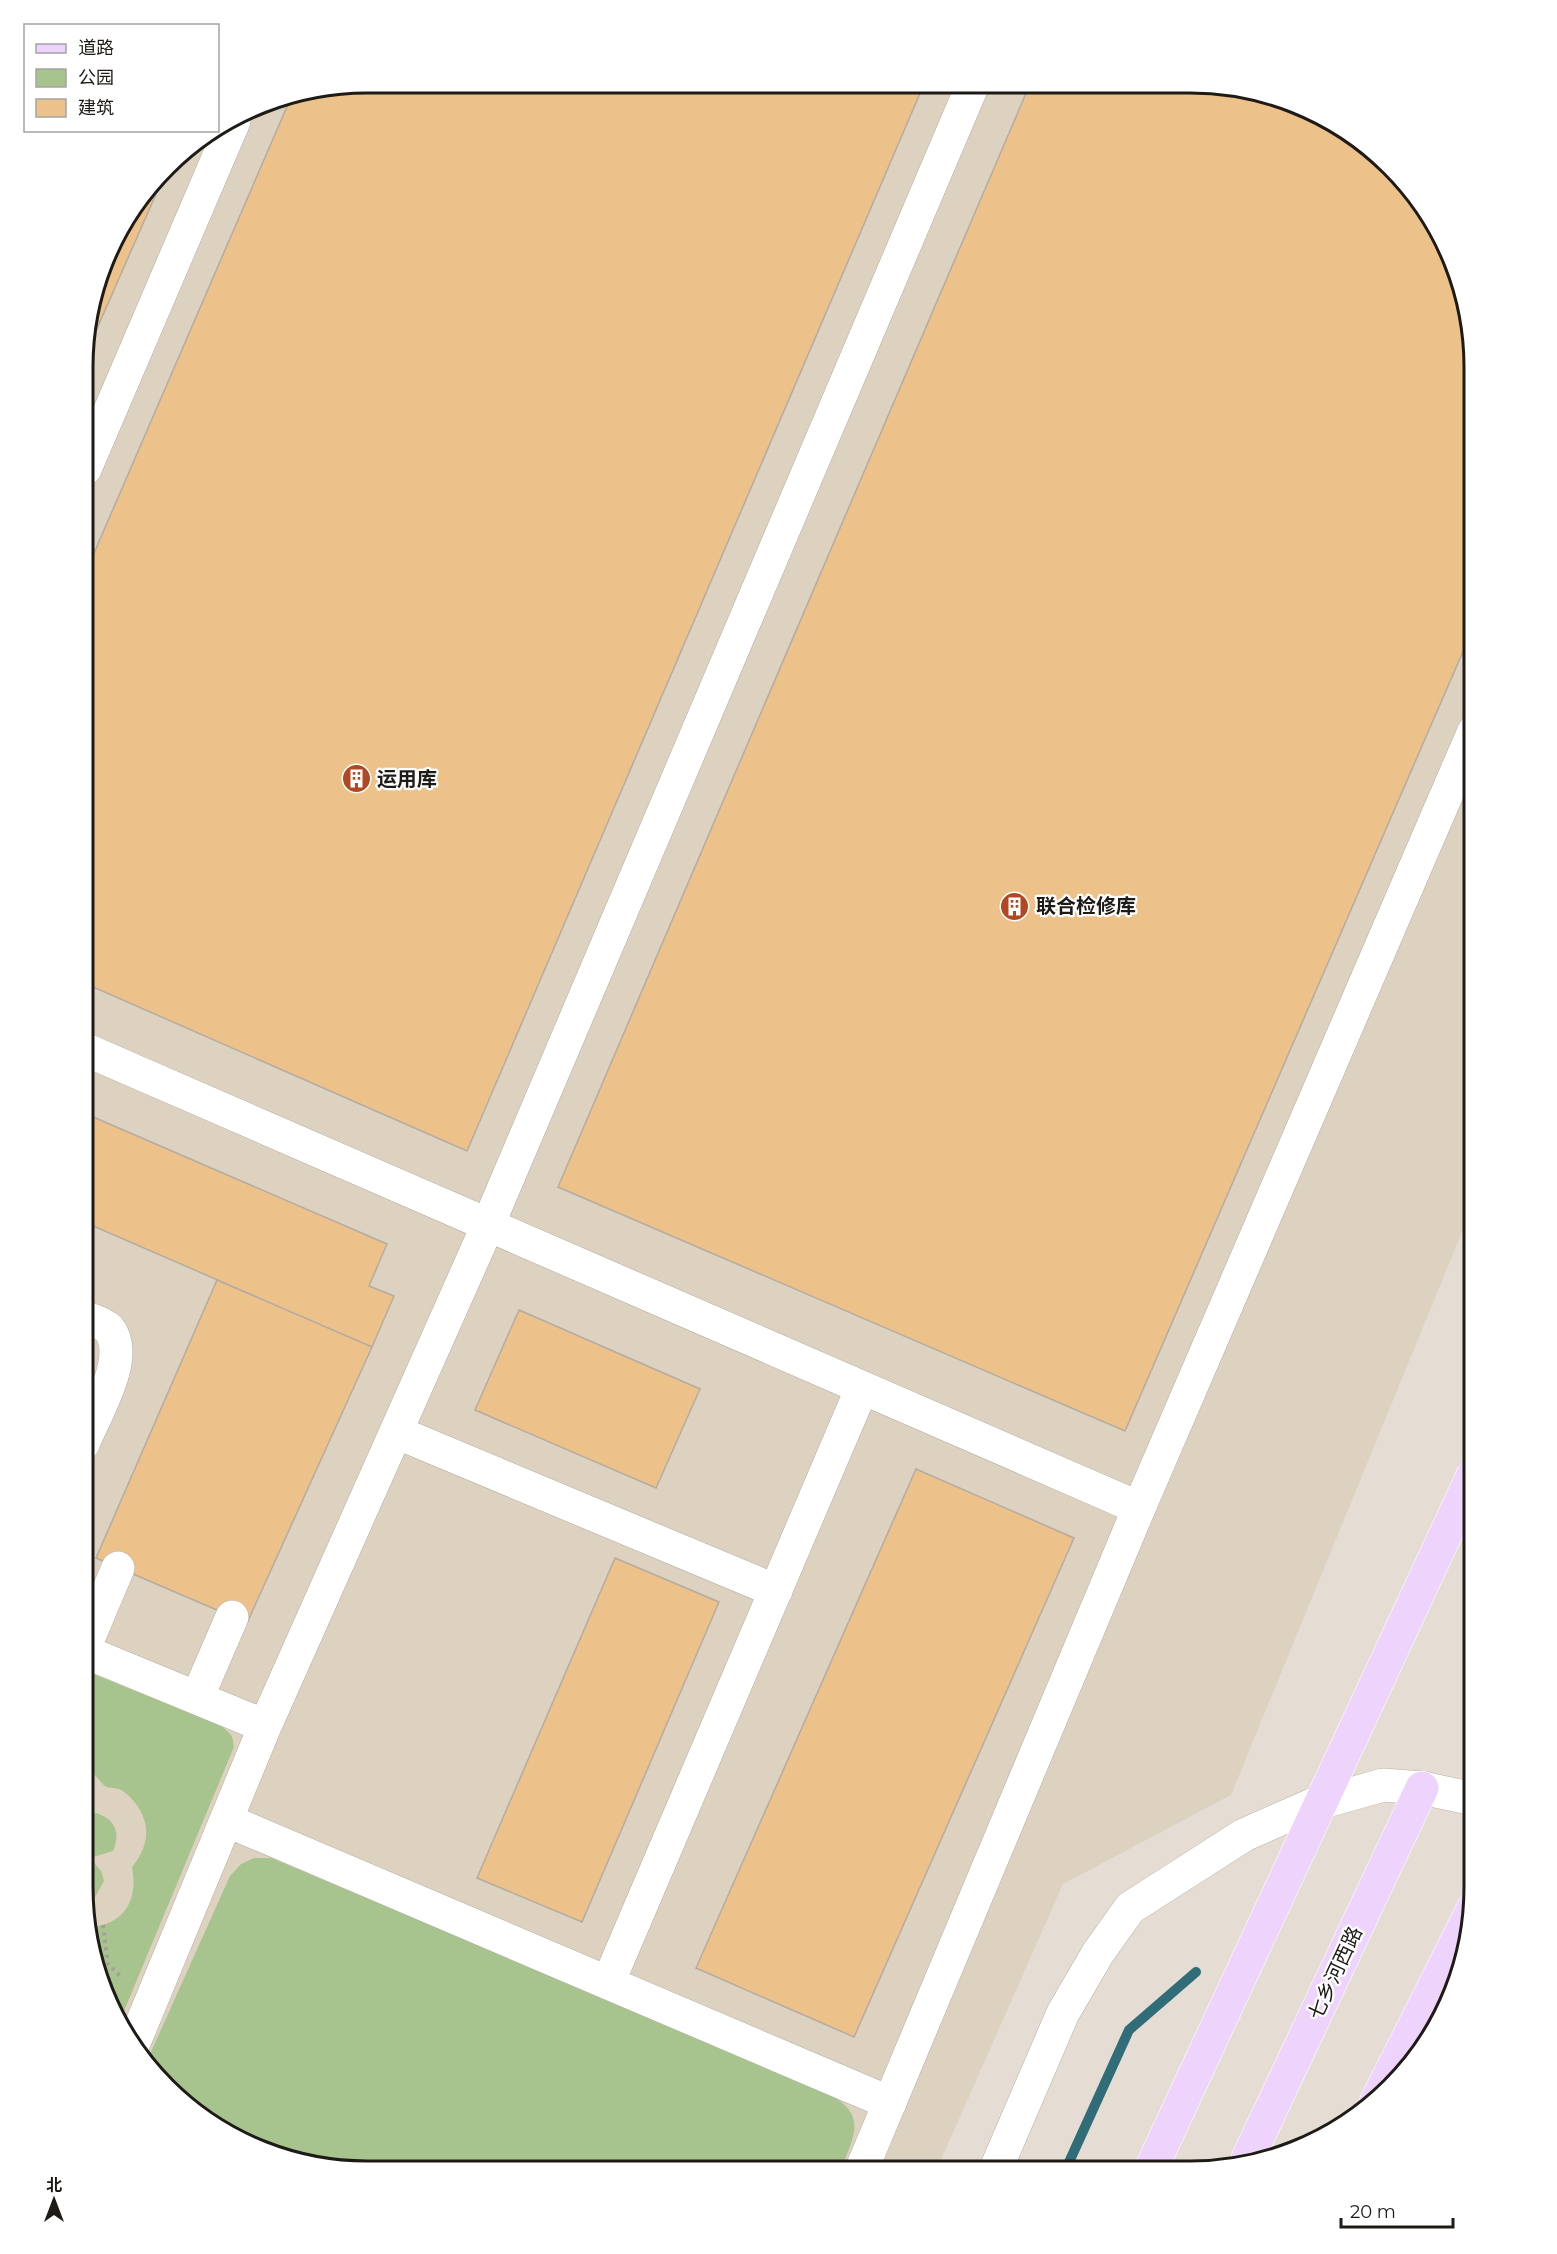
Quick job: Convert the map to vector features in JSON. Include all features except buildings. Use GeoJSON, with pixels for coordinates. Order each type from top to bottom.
{"type":"FeatureCollection","features":[{"type":"Feature","properties":{"kind":"main road"},"geometry":{"type":"LineString","coordinates":[[1155,2161],[1464,1495]]}},
{"type":"Feature","properties":{"kind":"main road","name":"七乡河西路"},"geometry":{"type":"LineString","coordinates":[[1250,2155],[1422,1788]]}},
{"type":"Feature","properties":{"kind":"main road"},"geometry":{"type":"LineString","coordinates":[[1390,2075],[1460,1935]]}},
{"type":"Feature","properties":{"kind":"street"},"geometry":{"type":"LineString","coordinates":[[137,2035],[265,1726],[488,1225],[969,93]]}},
{"type":"Feature","properties":{"kind":"street"},"geometry":{"type":"LineString","coordinates":[[93,441],[230,130]]}},
{"type":"Feature","properties":{"kind":"street"},"geometry":{"type":"LineString","coordinates":[[865,2161],[1139,1508],[1464,754]]}},
{"type":"Feature","properties":{"kind":"street"},"geometry":{"type":"LineString","coordinates":[[93,1053],[1139,1508]]}},
{"type":"Feature","properties":{"kind":"street"},"geometry":{"type":"LineString","coordinates":[[93,1321],[107,1327],[117,1343],[117,1362],[93,1420]]}},
{"type":"Feature","properties":{"kind":"street"},"geometry":{"type":"LineString","coordinates":[[608,1983],[862,1388]]}},
{"type":"Feature","properties":{"kind":"street"},"geometry":{"type":"LineString","coordinates":[[396,1432],[776,1591]]}},
{"type":"Feature","properties":{"kind":"street"},"geometry":{"type":"LineString","coordinates":[[93,1627],[118,1568]]}},
{"type":"Feature","properties":{"kind":"street"},"geometry":{"type":"LineString","coordinates":[[197,1698],[232,1617]]}},
{"type":"Feature","properties":{"kind":"street"},"geometry":{"type":"LineString","coordinates":[[93,1655],[265,1726]]}},
{"type":"Feature","properties":{"kind":"street"},"geometry":{"type":"LineString","coordinates":[[1000,2161],[1063,2013],[1098,1953],[1130,1908],[1244,1835],[1312,1805],[1383,1785],[1422,1788],[1464,1797]]}},
{"type":"Feature","properties":{"kind":"street"},"geometry":{"type":"LineString","coordinates":[[226,1820],[890,2103]]}},
{"type":"Feature","properties":{"kind":"path"},"geometry":{"type":"LineString","coordinates":[[103,1925],[108,1964],[118,1976],[153,1995]]}},
{"type":"Feature","properties":{"kind":"shaded area"},"geometry":{"type":"Polygon","coordinates":[[[367,93],[1190,93],[1226,95],[1261,102],[1295,114],[1342,139],[1371,161],[1396,186],[1418,215],[1436,246],[1455,296],[1462,331],[1464,367],[1464,1227],[1231,1795],[1063,1884],[940,2161],[367,2161],[314,2156],[296,2152],[246,2133],[200,2104],[161,2068],[139,2039],[121,2008],[102,1958],[95,1923],[93,1887],[93,367],[95,331],[102,296],[114,262],[139,215],[161,186],[186,161],[215,139],[246,121],[296,102],[331,95],[367,93]]]}},
{"type":"Feature","properties":{"kind":"green space"},"geometry":{"type":"Polygon","coordinates":[[[93,1674],[222,1726],[232,1736],[234,1747],[123,2012],[102,1958],[96,1926],[113,1920],[127,1908],[133,1889],[132,1867],[144,1847],[146,1827],[144,1817],[132,1799],[121,1790],[105,1786],[93,1773],[93,1674]]]}},
{"type":"Feature","properties":{"kind":"green space"},"geometry":{"type":"Polygon","coordinates":[[[93,1814],[103,1816],[112,1823],[115,1827],[116,1838],[113,1851],[93,1857],[93,1814]]]}},
{"type":"Feature","properties":{"kind":"green space"},"geometry":{"type":"Polygon","coordinates":[[[254,1858],[271,1858],[815,2086],[843,2103],[854,2120],[852,2141],[844,2161],[367,2161],[331,2159],[296,2152],[246,2133],[215,2115],[186,2093],[150,2054],[230,1876],[241,1864],[254,1858]]]}},
{"type":"Feature","properties":{"kind":"green space"},"geometry":{"type":"Polygon","coordinates":[[[93,1862],[101,1871],[104,1881],[94,1899],[93,1862]]]}},
{"type":"Feature","properties":{"kind":"waterway"},"geometry":{"type":"LineString","coordinates":[[1070,2161],[1129,2030],[1196,1972]]}},
{"type":"Feature","properties":{"kind":"place","name":"运用库"},"geometry":{"type":"Point","coordinates":[356,779]}},
{"type":"Feature","properties":{"kind":"place","name":"联合检修库"},"geometry":{"type":"Point","coordinates":[1015,906]}}]}
